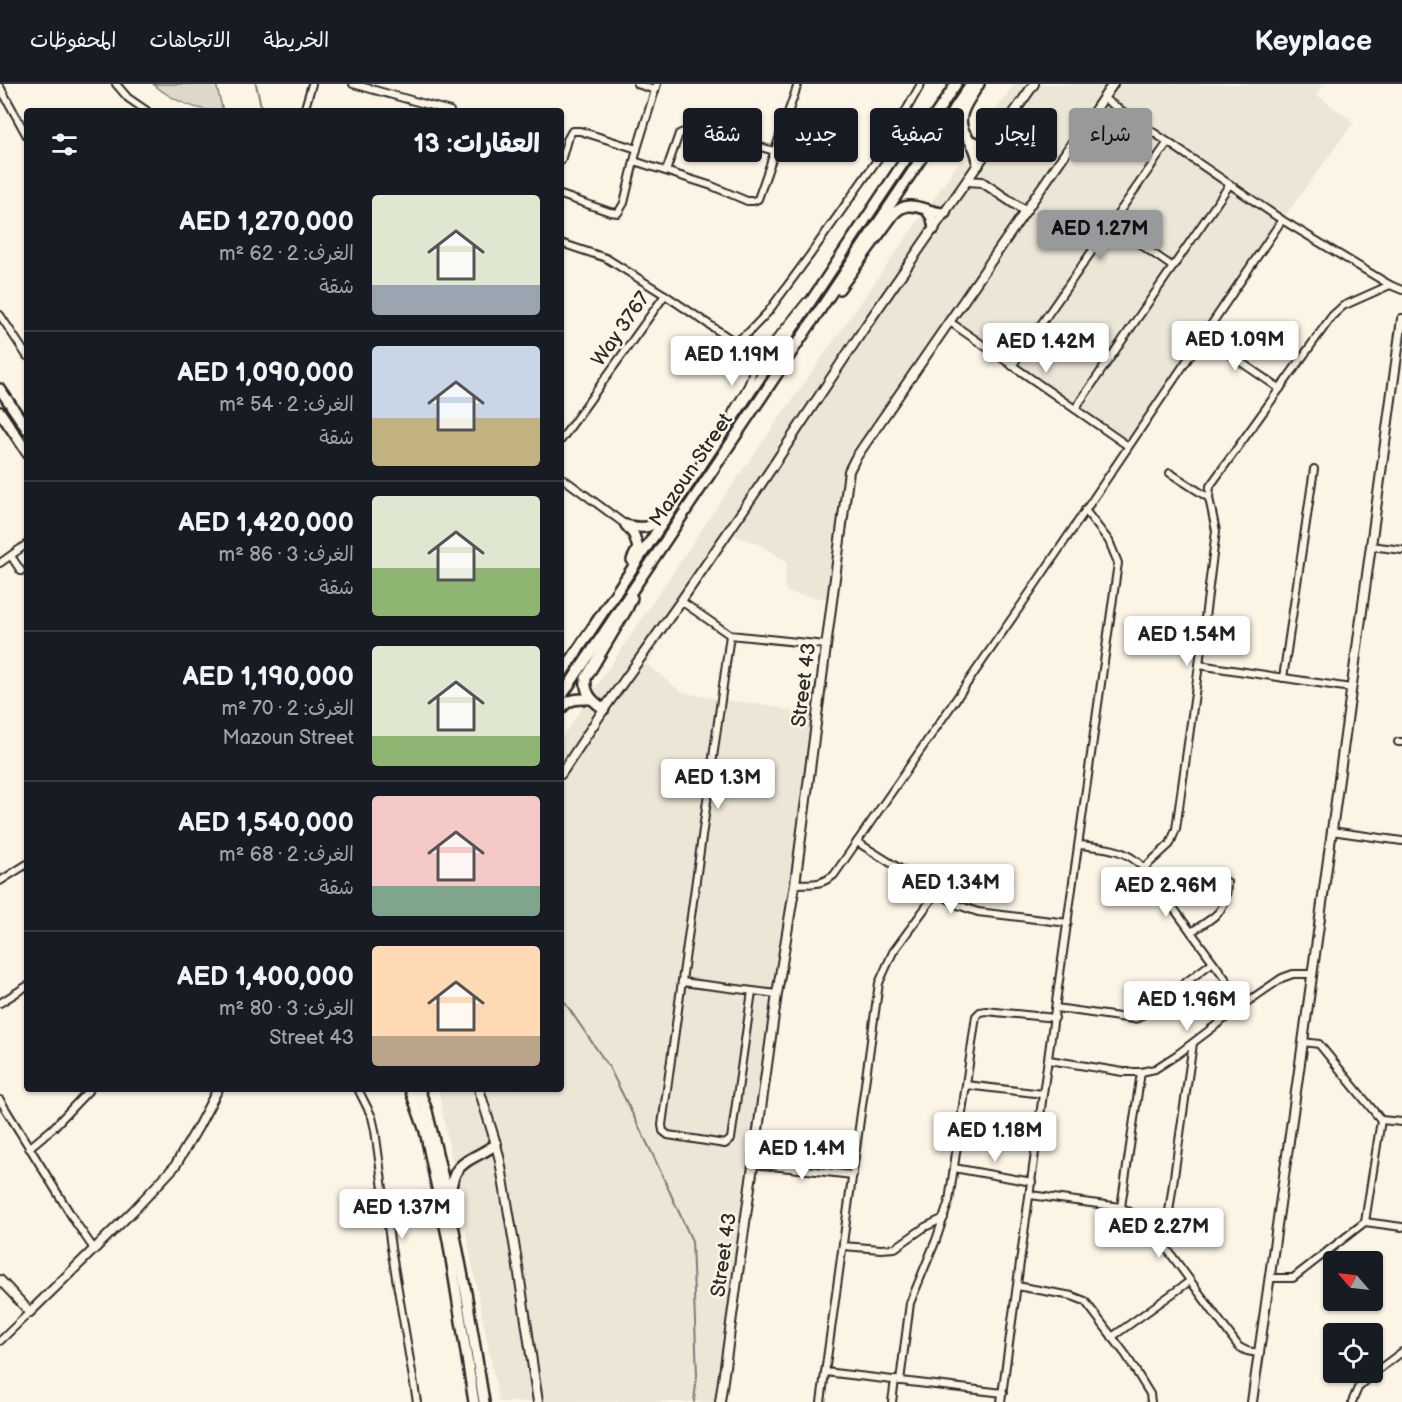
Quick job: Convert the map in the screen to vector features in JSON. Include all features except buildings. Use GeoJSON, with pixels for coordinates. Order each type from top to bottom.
{"type":"FeatureCollection","features":[{"type":"Feature","properties":{"kind":"main road","name":"Mazoun Street"},"geometry":{"type":"LineString","coordinates":[[564,670],[956,84]]}},
{"type":"Feature","properties":{"kind":"main road","name":"Mazoun Street"},"geometry":{"type":"LineString","coordinates":[[564,692],[971,84]]}},
{"type":"Feature","properties":{"kind":"main road"},"geometry":{"type":"LineString","coordinates":[[978,165],[976,152],[964,132],[961,121],[965,106],[979,84]]}},
{"type":"Feature","properties":{"kind":"main road"},"geometry":{"type":"LineString","coordinates":[[971,141],[976,143]]}},
{"type":"Feature","properties":{"kind":"main road"},"geometry":{"type":"LineString","coordinates":[[830,295],[843,286],[896,212],[913,206],[945,213]]}},
{"type":"Feature","properties":{"kind":"main road"},"geometry":{"type":"LineString","coordinates":[[926,209],[932,218],[934,229]]}},
{"type":"Feature","properties":{"kind":"main road"},"geometry":{"type":"LineString","coordinates":[[0,389],[24,425]]}},
{"type":"Feature","properties":{"kind":"main road"},"geometry":{"type":"LineString","coordinates":[[0,412],[24,448]]}},
{"type":"Feature","properties":{"kind":"main road"},"geometry":{"type":"LineString","coordinates":[[626,525],[640,528],[648,527],[656,522],[695,477]]}},
{"type":"Feature","properties":{"kind":"main road"},"geometry":{"type":"LineString","coordinates":[[564,665],[593,626],[638,548],[634,535],[626,525]]}},
{"type":"Feature","properties":{"kind":"main road"},"geometry":{"type":"LineString","coordinates":[[604,709],[591,699],[585,685],[587,675],[627,609],[634,587]]}},
{"type":"Feature","properties":{"kind":"main road"},"geometry":{"type":"LineString","coordinates":[[564,706],[570,700],[591,699]]}},
{"type":"Feature","properties":{"kind":"main road"},"geometry":{"type":"LineString","coordinates":[[411,1092],[425,1131],[448,1240],[474,1402]]}},
{"type":"Feature","properties":{"kind":"main road"},"geometry":{"type":"LineString","coordinates":[[420,1092],[427,1111],[448,1199],[484,1402]]}},
{"type":"Feature","properties":{"kind":"main road"},"geometry":{"type":"LineString","coordinates":[[448,1199],[454,1175],[459,1167],[496,1144]]}},
{"type":"Feature","properties":{"kind":"street"},"geometry":{"type":"LineString","coordinates":[[116,84],[128,98],[143,108]]}},
{"type":"Feature","properties":{"kind":"street"},"geometry":{"type":"LineString","coordinates":[[305,108],[312,84]]}},
{"type":"Feature","properties":{"kind":"street"},"geometry":{"type":"LineString","coordinates":[[353,84],[439,108]]}},
{"type":"Feature","properties":{"kind":"street"},"geometry":{"type":"LineString","coordinates":[[564,196],[618,213],[624,203],[637,149],[656,87],[637,84]]}},
{"type":"Feature","properties":{"kind":"street"},"geometry":{"type":"LineString","coordinates":[[789,108],[798,84]]}},
{"type":"Feature","properties":{"kind":"street"},"geometry":{"type":"LineString","coordinates":[[735,342],[749,332],[768,312],[810,255],[882,153],[921,84]]}},
{"type":"Feature","properties":{"kind":"street"},"geometry":{"type":"LineString","coordinates":[[1017,108],[1034,84]]}},
{"type":"Feature","properties":{"kind":"street","name":"Street 43"},"geometry":{"type":"LineString","coordinates":[[720,1402],[777,994],[795,884],[849,471],[862,447],[1113,84]]}},
{"type":"Feature","properties":{"kind":"street"},"geometry":{"type":"LineString","coordinates":[[0,87],[24,131]]}},
{"type":"Feature","properties":{"kind":"street"},"geometry":{"type":"LineString","coordinates":[[1103,98],[1282,220],[1402,290]]}},
{"type":"Feature","properties":{"kind":"street"},"geometry":{"type":"LineString","coordinates":[[634,161],[712,186],[747,201],[753,201],[758,199],[774,151],[708,132],[686,130],[679,134],[666,171]]}},
{"type":"Feature","properties":{"kind":"street"},"geometry":{"type":"LineString","coordinates":[[564,150],[572,131],[580,131],[637,149]]}},
{"type":"Feature","properties":{"kind":"street"},"geometry":{"type":"LineString","coordinates":[[1012,366],[1168,142]]}},
{"type":"Feature","properties":{"kind":"street"},"geometry":{"type":"LineString","coordinates":[[564,769],[980,162]]}},
{"type":"Feature","properties":{"kind":"street"},"geometry":{"type":"LineString","coordinates":[[978,165],[982,182]]}},
{"type":"Feature","properties":{"kind":"street"},"geometry":{"type":"LineString","coordinates":[[967,181],[982,182],[1025,211]]}},
{"type":"Feature","properties":{"kind":"street"},"geometry":{"type":"LineString","coordinates":[[1075,409],[1230,184]]}},
{"type":"Feature","properties":{"kind":"street"},"geometry":{"type":"LineString","coordinates":[[795,884],[819,883],[834,875],[1282,220]]}},
{"type":"Feature","properties":{"kind":"street"},"geometry":{"type":"LineString","coordinates":[[1111,224],[1173,267]]}},
{"type":"Feature","properties":{"kind":"street","name":"Way 3767"},"geometry":{"type":"LineString","coordinates":[[564,244],[606,258],[735,342]]}},
{"type":"Feature","properties":{"kind":"street"},"geometry":{"type":"LineString","coordinates":[[1144,868],[1170,844],[1176,829],[1216,531],[1209,498],[1210,486],[1332,315],[1343,306],[1390,285]]}},
{"type":"Feature","properties":{"kind":"street"},"geometry":{"type":"LineString","coordinates":[[735,342],[754,351],[762,352],[770,348],[803,305],[817,292]]}},
{"type":"Feature","properties":{"kind":"street","name":"Way 3767"},"geometry":{"type":"LineString","coordinates":[[564,436],[665,295]]}},
{"type":"Feature","properties":{"kind":"street"},"geometry":{"type":"LineString","coordinates":[[0,315],[24,351]]}},
{"type":"Feature","properties":{"kind":"street"},"geometry":{"type":"LineString","coordinates":[[1251,1402],[1402,319]]}},
{"type":"Feature","properties":{"kind":"street"},"geometry":{"type":"LineString","coordinates":[[950,322],[1128,446]]}},
{"type":"Feature","properties":{"kind":"street"},"geometry":{"type":"LineString","coordinates":[[1203,336],[1280,389]]}},
{"type":"Feature","properties":{"kind":"street"},"geometry":{"type":"LineString","coordinates":[[724,431],[753,375],[750,357],[735,342]]}},
{"type":"Feature","properties":{"kind":"street"},"geometry":{"type":"LineString","coordinates":[[1283,678],[1314,470]]}},
{"type":"Feature","properties":{"kind":"street"},"geometry":{"type":"LineString","coordinates":[[1170,473],[1209,498]]}},
{"type":"Feature","properties":{"kind":"street"},"geometry":{"type":"LineString","coordinates":[[564,479],[626,525]]}},
{"type":"Feature","properties":{"kind":"street"},"geometry":{"type":"LineString","coordinates":[[1001,1402],[1118,562],[1109,541],[1085,510]]}},
{"type":"Feature","properties":{"kind":"street"},"geometry":{"type":"LineString","coordinates":[[0,563],[24,546]]}},
{"type":"Feature","properties":{"kind":"street"},"geometry":{"type":"LineString","coordinates":[[1371,546],[1402,550]]}},
{"type":"Feature","properties":{"kind":"street"},"geometry":{"type":"LineString","coordinates":[[11,556],[21,571]]}},
{"type":"Feature","properties":{"kind":"street"},"geometry":{"type":"LineString","coordinates":[[681,601],[730,635],[826,645]]}},
{"type":"Feature","properties":{"kind":"street"},"geometry":{"type":"LineString","coordinates":[[730,635],[662,1125],[664,1132],[725,1144],[730,1139],[752,991]]}},
{"type":"Feature","properties":{"kind":"street"},"geometry":{"type":"LineString","coordinates":[[1199,665],[1352,688]]}},
{"type":"Feature","properties":{"kind":"street"},"geometry":{"type":"LineString","coordinates":[[1331,831],[1402,841]]}},
{"type":"Feature","properties":{"kind":"street"},"geometry":{"type":"LineString","coordinates":[[857,842],[958,905],[978,912],[1068,923]]}},
{"type":"Feature","properties":{"kind":"street"},"geometry":{"type":"LineString","coordinates":[[1079,845],[1117,850],[1137,861],[1244,1004]]}},
{"type":"Feature","properties":{"kind":"street"},"geometry":{"type":"LineString","coordinates":[[0,881],[24,866]]}},
{"type":"Feature","properties":{"kind":"street"},"geometry":{"type":"LineString","coordinates":[[1191,932],[1221,910],[1226,899],[1227,882]]}},
{"type":"Feature","properties":{"kind":"street"},"geometry":{"type":"LineString","coordinates":[[821,1402],[879,983],[893,952],[937,892]]}},
{"type":"Feature","properties":{"kind":"street"},"geometry":{"type":"LineString","coordinates":[[1056,1008],[1138,1018],[1213,962]]}},
{"type":"Feature","properties":{"kind":"street"},"geometry":{"type":"LineString","coordinates":[[1049,1060],[1123,1072],[1155,1069],[1282,978],[1293,974],[1311,974]]}},
{"type":"Feature","properties":{"kind":"street"},"geometry":{"type":"LineString","coordinates":[[682,982],[777,994]]}},
{"type":"Feature","properties":{"kind":"street"},"geometry":{"type":"LineString","coordinates":[[0,1003],[24,988]]}},
{"type":"Feature","properties":{"kind":"street"},"geometry":{"type":"LineString","coordinates":[[892,1402],[898,1381],[910,1303],[949,1201],[976,1016],[986,1011],[1055,1018]]}},
{"type":"Feature","properties":{"kind":"street"},"geometry":{"type":"LineString","coordinates":[[1164,1246],[1193,1042]]}},
{"type":"Feature","properties":{"kind":"street"},"geometry":{"type":"LineString","coordinates":[[1303,1042],[1319,1044],[1381,1120],[1402,1122]]}},
{"type":"Feature","properties":{"kind":"street"},"geometry":{"type":"LineString","coordinates":[[1121,1206],[1141,1072]]}},
{"type":"Feature","properties":{"kind":"street"},"geometry":{"type":"LineString","coordinates":[[966,1085],[1043,1094]]}},
{"type":"Feature","properties":{"kind":"street"},"geometry":{"type":"LineString","coordinates":[[30,1148],[87,1092]]}},
{"type":"Feature","properties":{"kind":"street"},"geometry":{"type":"LineString","coordinates":[[0,1341],[175,1167],[216,1092]]}},
{"type":"Feature","properties":{"kind":"street"},"geometry":{"type":"LineString","coordinates":[[360,1092],[372,1117],[375,1130],[391,1248],[417,1402]]}},
{"type":"Feature","properties":{"kind":"street"},"geometry":{"type":"LineString","coordinates":[[480,1092],[496,1144],[518,1267],[538,1402]]}},
{"type":"Feature","properties":{"kind":"street"},"geometry":{"type":"LineString","coordinates":[[0,1100],[94,1250]]}},
{"type":"Feature","properties":{"kind":"street"},"geometry":{"type":"LineString","coordinates":[[1269,1278],[1293,1278],[1365,1222],[1381,1120]]}},
{"type":"Feature","properties":{"kind":"street"},"geometry":{"type":"LineString","coordinates":[[753,1164],[853,1175]]}},
{"type":"Feature","properties":{"kind":"street"},"geometry":{"type":"LineString","coordinates":[[954,1168],[1032,1182]]}},
{"type":"Feature","properties":{"kind":"street"},"geometry":{"type":"LineString","coordinates":[[1030,1195],[1121,1206],[1135,1215],[1155,1234],[1239,1347],[1258,1353]]}},
{"type":"Feature","properties":{"kind":"street"},"geometry":{"type":"LineString","coordinates":[[843,1246],[895,1248],[925,1227],[944,1218]]}},
{"type":"Feature","properties":{"kind":"street"},"geometry":{"type":"LineString","coordinates":[[1365,1222],[1402,1227]]}},
{"type":"Feature","properties":{"kind":"street"},"geometry":{"type":"LineString","coordinates":[[0,1280],[30,1312]]}},
{"type":"Feature","properties":{"kind":"street"},"geometry":{"type":"LineString","coordinates":[[1112,1337],[1190,1281]]}},
{"type":"Feature","properties":{"kind":"street"},"geometry":{"type":"LineString","coordinates":[[1017,1286],[1072,1296],[1085,1301],[1126,1355],[1150,1394],[1151,1402]]}},
{"type":"Feature","properties":{"kind":"street"},"geometry":{"type":"LineString","coordinates":[[1352,1402],[1358,1388],[1402,1352]]}},
{"type":"Feature","properties":{"kind":"street"},"geometry":{"type":"LineString","coordinates":[[825,1372],[1002,1393]]}},
{"type":"Feature","properties":{"kind":"shaded area"},"geometry":{"type":"Polygon","coordinates":[[[153,84],[216,84],[222,108],[200,108],[186,104],[153,84]]]}},
{"type":"Feature","properties":{"kind":"shaded area"},"geometry":{"type":"Polygon","coordinates":[[[1014,84],[1325,84],[1317,95],[1354,122],[1282,220],[1128,446],[950,322],[863,447],[847,480],[827,599],[788,593],[784,585],[787,562],[758,544],[734,535],[646,664],[682,692],[768,705],[817,717],[720,1402],[499,1402],[439,1092],[564,1092],[564,735],[710,517],[959,162],[964,162],[964,155],[976,138],[976,162],[1057,162],[1057,108],[997,108],[1014,84]]]}},
{"type":"Feature","properties":{"kind":"waterway"},"geometry":{"type":"LineString","coordinates":[[256,84],[261,108]]}},
{"type":"Feature","properties":{"kind":"waterway"},"geometry":{"type":"LineString","coordinates":[[564,1001],[609,1067],[653,1155],[692,1241],[697,1375],[694,1402]]}}]}
